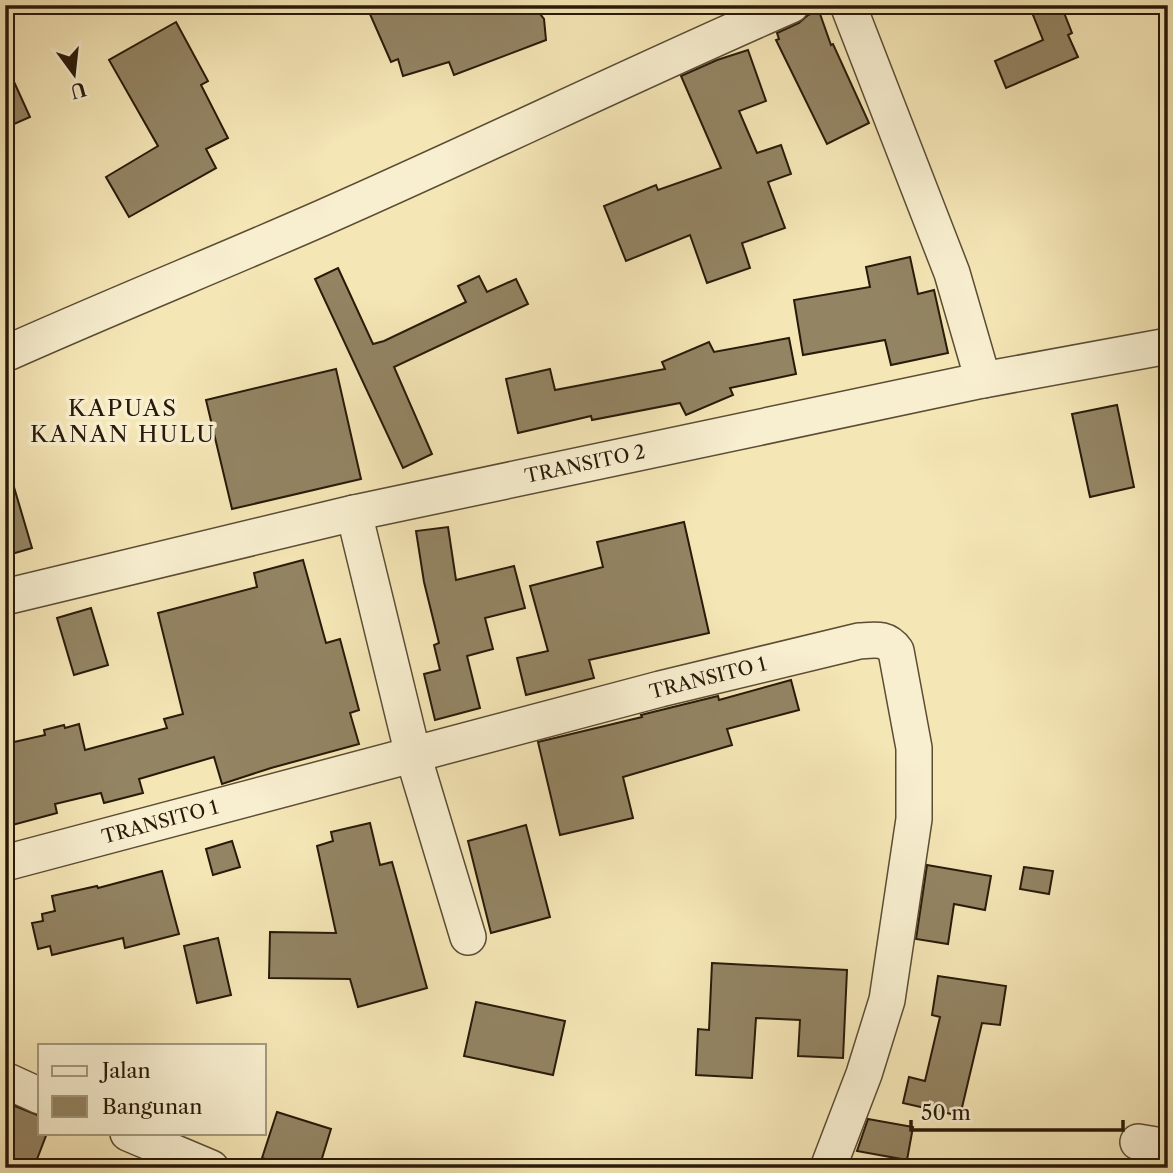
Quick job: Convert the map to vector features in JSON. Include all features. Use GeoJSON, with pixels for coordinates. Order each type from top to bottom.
{"type":"FeatureCollection","features":[{"type":"Feature","properties":{"kind":"street"},"geometry":{"type":"LineString","coordinates":[[5,354],[323,217],[653,65],[791,5]]}},
{"type":"Feature","properties":{"kind":"street"},"geometry":{"type":"LineString","coordinates":[[848,5],[952,272],[983,380]]}},
{"type":"Feature","properties":{"kind":"street","name":"TRANSITO 2"},"geometry":{"type":"LineString","coordinates":[[5,597],[354,513],[983,380],[1168,346]]}},
{"type":"Feature","properties":{"kind":"street"},"geometry":{"type":"LineString","coordinates":[[354,513],[413,755],[468,937]]}},
{"type":"Feature","properties":{"kind":"street","name":"TRANSITO 1"},"geometry":{"type":"LineString","coordinates":[[5,863],[660,689],[859,641],[882,640],[890,643],[895,651],[914,748],[914,819],[887,1000],[864,1074],[828,1168]]}},
{"type":"Feature","properties":{"kind":"street"},"geometry":{"type":"LineString","coordinates":[[5,1080],[38,1095]]}},
{"type":"Feature","properties":{"kind":"street"},"geometry":{"type":"LineString","coordinates":[[130,1134],[211,1168]]}},
{"type":"Feature","properties":{"kind":"building"},"geometry":{"type":"Polygon","coordinates":[[[366,5],[533,5],[544,19],[546,40],[454,75],[449,62],[403,76],[398,59],[391,62],[366,5]]]}},
{"type":"Feature","properties":{"kind":"building"},"geometry":{"type":"Polygon","coordinates":[[[1029,5],[1061,5],[1072,33],[1068,35],[1078,57],[1006,88],[995,61],[1043,40],[1029,5]]]}},
{"type":"Feature","properties":{"kind":"building"},"geometry":{"type":"Polygon","coordinates":[[[819,11],[831,45],[833,44],[869,123],[827,144],[776,40],[779,39],[777,33],[819,11]]]}},
{"type":"Feature","properties":{"kind":"building"},"geometry":{"type":"Polygon","coordinates":[[[176,22],[208,81],[201,85],[228,138],[206,149],[216,168],[129,217],[106,177],[158,146],[109,60],[176,22]]]}},
{"type":"Feature","properties":{"kind":"building"},"geometry":{"type":"Polygon","coordinates":[[[748,50],[766,101],[739,111],[757,153],[781,145],[791,174],[768,182],[785,228],[742,243],[750,268],[707,283],[690,235],[626,261],[604,206],[656,185],[658,190],[721,168],[681,76],[748,50]]]}},
{"type":"Feature","properties":{"kind":"building"},"geometry":{"type":"Polygon","coordinates":[[[5,62],[30,117],[5,128],[5,62]]]}},
{"type":"Feature","properties":{"kind":"building"},"geometry":{"type":"Polygon","coordinates":[[[910,257],[918,294],[934,290],[948,353],[891,365],[885,340],[803,355],[794,300],[870,287],[866,267],[910,257]]]}},
{"type":"Feature","properties":{"kind":"building"},"geometry":{"type":"Polygon","coordinates":[[[338,268],[373,344],[466,302],[458,286],[479,276],[487,292],[516,279],[528,304],[394,367],[432,454],[403,468],[315,279],[338,268]]]}},
{"type":"Feature","properties":{"kind":"building"},"geometry":{"type":"Polygon","coordinates":[[[789,338],[796,374],[730,388],[733,395],[686,415],[680,403],[592,420],[591,416],[518,433],[506,379],[550,369],[555,390],[665,369],[662,362],[709,342],[714,352],[789,338]]]}},
{"type":"Feature","properties":{"kind":"building"},"geometry":{"type":"Polygon","coordinates":[[[336,369],[361,479],[232,509],[206,400],[336,369]]]}},
{"type":"Feature","properties":{"kind":"building"},"geometry":{"type":"Polygon","coordinates":[[[1117,405],[1134,487],[1090,497],[1072,414],[1117,405]]]}},
{"type":"Feature","properties":{"kind":"building"},"geometry":{"type":"Polygon","coordinates":[[[11,477],[32,548],[5,556],[5,478],[11,477]]]}},
{"type":"Feature","properties":{"kind":"building"},"geometry":{"type":"Polygon","coordinates":[[[684,522],[709,633],[589,660],[594,678],[526,695],[517,658],[548,651],[530,586],[603,567],[597,542],[684,522]]]}},
{"type":"Feature","properties":{"kind":"building"},"geometry":{"type":"Polygon","coordinates":[[[448,527],[456,580],[514,566],[525,608],[485,618],[493,649],[467,656],[480,708],[435,720],[424,674],[440,670],[434,645],[439,643],[424,582],[416,531],[448,527]]]}},
{"type":"Feature","properties":{"kind":"building"},"geometry":{"type":"Polygon","coordinates":[[[303,560],[326,643],[340,639],[359,710],[350,713],[359,744],[222,784],[214,757],[139,779],[143,793],[104,803],[101,793],[55,804],[57,813],[5,827],[5,744],[45,735],[44,730],[79,724],[85,750],[167,728],[164,719],[183,714],[158,613],[257,587],[254,573],[303,560]]]}},
{"type":"Feature","properties":{"kind":"building"},"geometry":{"type":"Polygon","coordinates":[[[91,608],[108,665],[74,675],[57,618],[91,608]]]}},
{"type":"Feature","properties":{"kind":"building"},"geometry":{"type":"Polygon","coordinates":[[[791,680],[799,710],[727,729],[732,745],[623,777],[633,818],[560,835],[538,742],[718,696],[719,700],[791,680]]]}},
{"type":"Feature","properties":{"kind":"building"},"geometry":{"type":"Polygon","coordinates":[[[370,823],[380,865],[392,862],[427,988],[358,1007],[350,979],[269,978],[270,932],[336,933],[317,846],[333,841],[331,832],[370,823]]]}},
{"type":"Feature","properties":{"kind":"building"},"geometry":{"type":"Polygon","coordinates":[[[526,825],[550,917],[491,933],[468,841],[526,825]]]}},
{"type":"Feature","properties":{"kind":"building"},"geometry":{"type":"Polygon","coordinates":[[[232,841],[240,867],[213,875],[206,849],[232,841]]]}},
{"type":"Feature","properties":{"kind":"building"},"geometry":{"type":"Polygon","coordinates":[[[927,865],[991,876],[985,910],[954,904],[948,944],[916,939],[927,865]]]}},
{"type":"Feature","properties":{"kind":"building"},"geometry":{"type":"Polygon","coordinates":[[[1024,867],[1053,871],[1049,894],[1020,889],[1024,867]]]}},
{"type":"Feature","properties":{"kind":"building"},"geometry":{"type":"Polygon","coordinates":[[[162,871],[179,934],[125,948],[123,938],[52,955],[50,946],[38,949],[32,923],[43,921],[42,914],[55,911],[52,896],[97,886],[98,888],[162,871]]]}},
{"type":"Feature","properties":{"kind":"building"},"geometry":{"type":"Polygon","coordinates":[[[218,938],[231,995],[197,1003],[184,946],[218,938]]]}},
{"type":"Feature","properties":{"kind":"building"},"geometry":{"type":"Polygon","coordinates":[[[712,963],[847,970],[843,1058],[798,1056],[800,1020],[756,1018],[752,1078],[696,1075],[698,1029],[709,1030],[712,963]]]}},
{"type":"Feature","properties":{"kind":"building"},"geometry":{"type":"Polygon","coordinates":[[[938,976],[1006,986],[1000,1025],[982,1023],[960,1116],[903,1103],[909,1077],[925,1081],[940,1017],[932,1015],[938,976]]]}},
{"type":"Feature","properties":{"kind":"building"},"geometry":{"type":"Polygon","coordinates":[[[476,1002],[565,1021],[553,1075],[464,1056],[476,1002]]]}},
{"type":"Feature","properties":{"kind":"building"},"geometry":{"type":"Polygon","coordinates":[[[5,1102],[38,1115],[38,1134],[47,1134],[34,1167],[5,1156],[5,1102]]]}},
{"type":"Feature","properties":{"kind":"building"},"geometry":{"type":"Polygon","coordinates":[[[277,1112],[331,1129],[319,1168],[295,1168],[262,1158],[277,1112]]]}},
{"type":"Feature","properties":{"kind":"building"},"geometry":{"type":"Polygon","coordinates":[[[868,1119],[913,1127],[907,1160],[857,1151],[868,1119]]]}},
{"type":"Feature","properties":{"kind":"district","name":"KAPUAS KANAN HULU"},"geometry":{"type":"Point","coordinates":[123,421]}}]}
